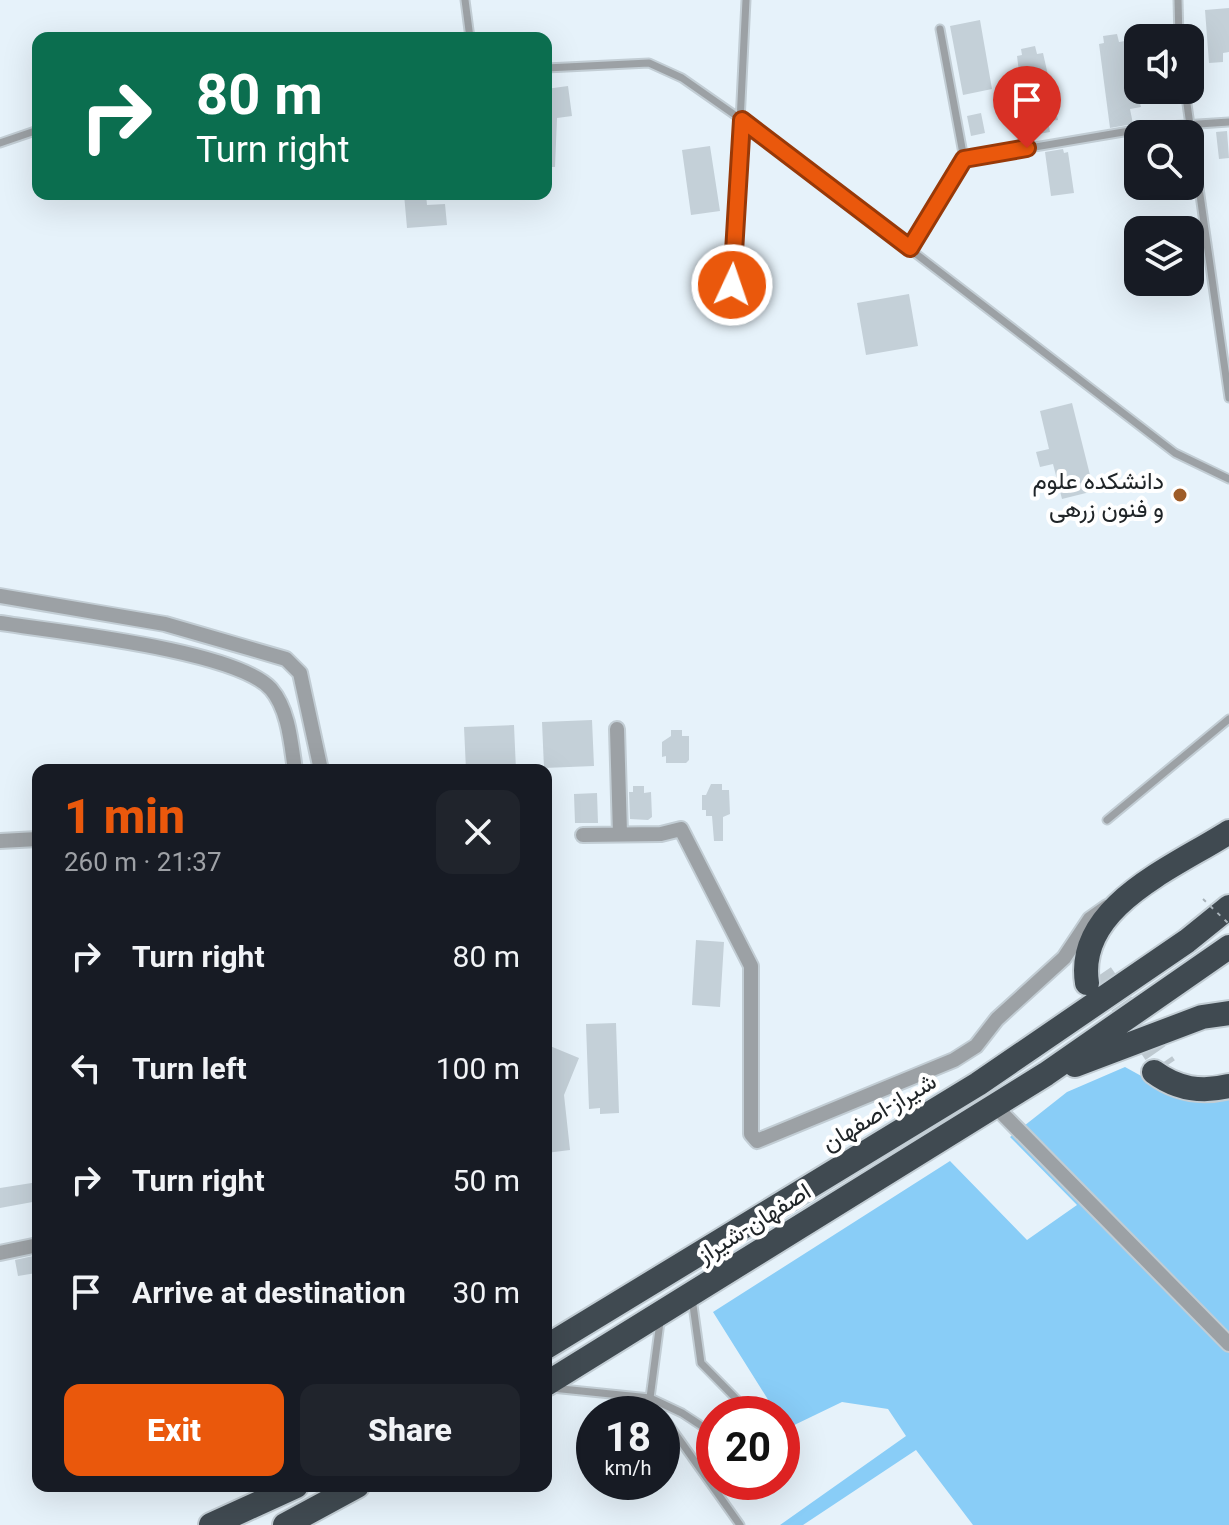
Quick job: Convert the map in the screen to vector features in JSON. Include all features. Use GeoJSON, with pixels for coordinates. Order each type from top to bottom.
{"type":"FeatureCollection","features":[{"type":"Feature","properties":{"kind":"highway"},"geometry":{"type":"LineString","coordinates":[[1229,832],[1145,886],[1100,922],[1085,951],[1094,979],[1099,955],[1117,921],[1229,845]]}},
{"type":"Feature","properties":{"kind":"highway","name":"شیراز-اصفهان"},"geometry":{"type":"LineString","coordinates":[[552,1343],[978,1084],[1187,941],[1229,907]]}},
{"type":"Feature","properties":{"kind":"highway","name":"اصفهان-شیراز"},"geometry":{"type":"LineString","coordinates":[[552,1382],[1046,1074],[1229,947]]}},
{"type":"Feature","properties":{"kind":"highway"},"geometry":{"type":"LineString","coordinates":[[1046,1074],[1202,1017],[1229,1013]]}},
{"type":"Feature","properties":{"kind":"highway"},"geometry":{"type":"LineString","coordinates":[[1229,1074],[1195,1079],[1160,1070],[1169,1083],[1188,1088],[1229,1086]]}},
{"type":"Feature","properties":{"kind":"highway"},"geometry":{"type":"LineString","coordinates":[[211,1525],[283,1492]]}},
{"type":"Feature","properties":{"kind":"highway"},"geometry":{"type":"LineString","coordinates":[[285,1525],[346,1492]]}},
{"type":"Feature","properties":{"kind":"street"},"geometry":{"type":"LineString","coordinates":[[0,596],[165,624],[286,659],[300,673],[320,764]]}},
{"type":"Feature","properties":{"kind":"street"},"geometry":{"type":"LineString","coordinates":[[0,623],[210,658],[254,674],[282,706],[294,764]]}},
{"type":"Feature","properties":{"kind":"street"},"geometry":{"type":"LineString","coordinates":[[617,729],[620,834]]}},
{"type":"Feature","properties":{"kind":"street"},"geometry":{"type":"LineString","coordinates":[[583,835],[661,834],[681,829],[751,966],[749,1098],[751,1134],[757,1141],[954,1060],[976,1046],[997,1019],[1064,958],[1090,919],[1229,824]]}},
{"type":"Feature","properties":{"kind":"street"},"geometry":{"type":"LineString","coordinates":[[0,841],[32,839]]}},
{"type":"Feature","properties":{"kind":"street"},"geometry":{"type":"LineString","coordinates":[[994,1105],[1229,1344]]}},
{"type":"Feature","properties":{"kind":"street"},"geometry":{"type":"LineString","coordinates":[[0,1253],[32,1246]]}},
{"type":"Feature","properties":{"kind":"lane"},"geometry":{"type":"LineString","coordinates":[[465,0],[469,32]]}},
{"type":"Feature","properties":{"kind":"lane"},"geometry":{"type":"LineString","coordinates":[[732,285],[746,0]]}},
{"type":"Feature","properties":{"kind":"lane"},"geometry":{"type":"LineString","coordinates":[[1178,0],[1179,24]]}},
{"type":"Feature","properties":{"kind":"lane"},"geometry":{"type":"LineString","coordinates":[[910,248],[964,159],[940,29]]}},
{"type":"Feature","properties":{"kind":"lane"},"geometry":{"type":"LineString","coordinates":[[552,68],[649,63],[682,78],[742,120],[1175,453],[1229,479]]}},
{"type":"Feature","properties":{"kind":"lane"},"geometry":{"type":"LineString","coordinates":[[1204,124],[1229,122]]}},
{"type":"Feature","properties":{"kind":"lane"},"geometry":{"type":"LineString","coordinates":[[0,143],[32,132]]}},
{"type":"Feature","properties":{"kind":"lane"},"geometry":{"type":"LineString","coordinates":[[964,159],[1124,132]]}},
{"type":"Feature","properties":{"kind":"lane"},"geometry":{"type":"LineString","coordinates":[[1201,200],[1229,398]]}},
{"type":"Feature","properties":{"kind":"lane"},"geometry":{"type":"LineString","coordinates":[[1107,820],[1229,719]]}},
{"type":"Feature","properties":{"kind":"lane"},"geometry":{"type":"LineString","coordinates":[[691,1295],[701,1363],[733,1396]]}},
{"type":"Feature","properties":{"kind":"lane"},"geometry":{"type":"LineString","coordinates":[[650,1396],[661,1314]]}},
{"type":"Feature","properties":{"kind":"lane"},"geometry":{"type":"LineString","coordinates":[[552,1387],[633,1396]]}},
{"type":"Feature","properties":{"kind":"lane"},"geometry":{"type":"LineString","coordinates":[[680,1440],[740,1525]]}},
{"type":"Feature","properties":{"kind":"path"},"geometry":{"type":"LineString","coordinates":[[1203,899],[1229,924]]}},
{"type":"Feature","properties":{"kind":"shaded area"},"geometry":{"type":"Polygon","coordinates":[[[1125,1067],[1174,1094],[1229,1094],[1229,1525],[973,1525],[916,1450],[803,1525],[780,1525],[906,1436],[888,1409],[842,1402],[800,1422],[800,1396],[766,1396],[713,1312],[950,1161],[1027,1240],[1077,1205],[1010,1137],[1067,1092],[1125,1067]]]}},
{"type":"Feature","properties":{"kind":"building"},"geometry":{"type":"Polygon","coordinates":[[[1229,8],[1229,52],[1223,53],[1223,62],[1209,63],[1205,10],[1229,8]]]}},
{"type":"Feature","properties":{"kind":"building"},"geometry":{"type":"Polygon","coordinates":[[[980,20],[992,89],[963,95],[950,26],[980,20]]]}},
{"type":"Feature","properties":{"kind":"building"},"geometry":{"type":"Polygon","coordinates":[[[1117,34],[1119,42],[1124,41],[1124,104],[1140,104],[1141,107],[1130,109],[1132,120],[1124,120],[1124,126],[1110,128],[1099,44],[1104,43],[1103,36],[1117,34]]]}},
{"type":"Feature","properties":{"kind":"building"},"geometry":{"type":"Polygon","coordinates":[[[1035,46],[1037,54],[1043,53],[1058,120],[1048,121],[1050,132],[1027,136],[1017,56],[1022,55],[1021,49],[1035,46]]]}},
{"type":"Feature","properties":{"kind":"building"},"geometry":{"type":"Polygon","coordinates":[[[568,86],[572,116],[557,118],[555,167],[552,167],[552,88],[568,86]]]}},
{"type":"Feature","properties":{"kind":"building"},"geometry":{"type":"Polygon","coordinates":[[[981,113],[985,133],[971,136],[967,116],[981,113]]]}},
{"type":"Feature","properties":{"kind":"building"},"geometry":{"type":"Polygon","coordinates":[[[1227,131],[1229,158],[1219,159],[1216,132],[1227,131]]]}},
{"type":"Feature","properties":{"kind":"building"},"geometry":{"type":"Polygon","coordinates":[[[710,146],[720,211],[691,215],[682,150],[710,146]]]}},
{"type":"Feature","properties":{"kind":"building"},"geometry":{"type":"Polygon","coordinates":[[[1063,149],[1064,153],[1068,152],[1074,193],[1051,196],[1045,152],[1063,149]]]}},
{"type":"Feature","properties":{"kind":"building"},"geometry":{"type":"Polygon","coordinates":[[[405,200],[427,200],[427,205],[445,204],[447,225],[407,228],[405,200]]]}},
{"type":"Feature","properties":{"kind":"building"},"geometry":{"type":"Polygon","coordinates":[[[909,294],[918,346],[866,355],[857,303],[909,294]]]}},
{"type":"Feature","properties":{"kind":"building"},"geometry":{"type":"Polygon","coordinates":[[[1072,403],[1094,491],[1062,499],[1053,464],[1040,467],[1036,452],[1049,449],[1040,411],[1072,403]]]}},
{"type":"Feature","properties":{"kind":"building"},"geometry":{"type":"Polygon","coordinates":[[[592,720],[594,766],[552,768],[552,764],[544,764],[542,722],[592,720]]]}},
{"type":"Feature","properties":{"kind":"building"},"geometry":{"type":"Polygon","coordinates":[[[514,725],[516,764],[466,764],[464,727],[514,725]]]}},
{"type":"Feature","properties":{"kind":"building"},"geometry":{"type":"Polygon","coordinates":[[[671,730],[682,730],[682,736],[689,736],[689,760],[686,763],[666,763],[666,756],[662,757],[662,742],[671,736],[671,730]]]}},
{"type":"Feature","properties":{"kind":"building"},"geometry":{"type":"Polygon","coordinates":[[[711,784],[722,784],[722,790],[729,790],[730,814],[723,817],[723,841],[714,841],[712,816],[706,816],[706,810],[702,810],[702,795],[706,795],[711,784]]]}},
{"type":"Feature","properties":{"kind":"building"},"geometry":{"type":"Polygon","coordinates":[[[633,786],[644,786],[644,793],[651,792],[652,817],[648,820],[630,819],[629,792],[633,792],[633,786]]]}},
{"type":"Feature","properties":{"kind":"building"},"geometry":{"type":"Polygon","coordinates":[[[597,793],[598,823],[575,823],[574,794],[597,793]]]}},
{"type":"Feature","properties":{"kind":"building"},"geometry":{"type":"Polygon","coordinates":[[[696,940],[724,942],[720,1007],[692,1005],[696,940]]]}},
{"type":"Feature","properties":{"kind":"building"},"geometry":{"type":"Polygon","coordinates":[[[616,1023],[619,1113],[600,1114],[600,1108],[589,1109],[586,1024],[616,1023]]]}},
{"type":"Feature","properties":{"kind":"building"},"geometry":{"type":"Polygon","coordinates":[[[552,1047],[579,1058],[564,1095],[570,1150],[552,1152],[552,1047]]]}},
{"type":"Feature","properties":{"kind":"building"},"geometry":{"type":"Polygon","coordinates":[[[32,1183],[32,1202],[0,1208],[0,1188],[32,1183]]]}},
{"type":"Feature","properties":{"kind":"building"},"geometry":{"type":"Polygon","coordinates":[[[32,1256],[32,1274],[18,1276],[15,1260],[32,1256]]]}},
{"type":"Feature","properties":{"kind":"tunnel"},"geometry":{"type":"LineString","coordinates":[[1101,974],[1165,1067]]}},
{"type":"Feature","properties":{"kind":"place","name":"دانشکده علوم و فنون زرهی"},"geometry":{"type":"Point","coordinates":[1180,495]}},
{"type":"Feature","properties":{"kind":"route"},"geometry":{"type":"LineString","coordinates":[[732,285],[742,120],[910,248],[964,159],[1027,148]]}}]}
